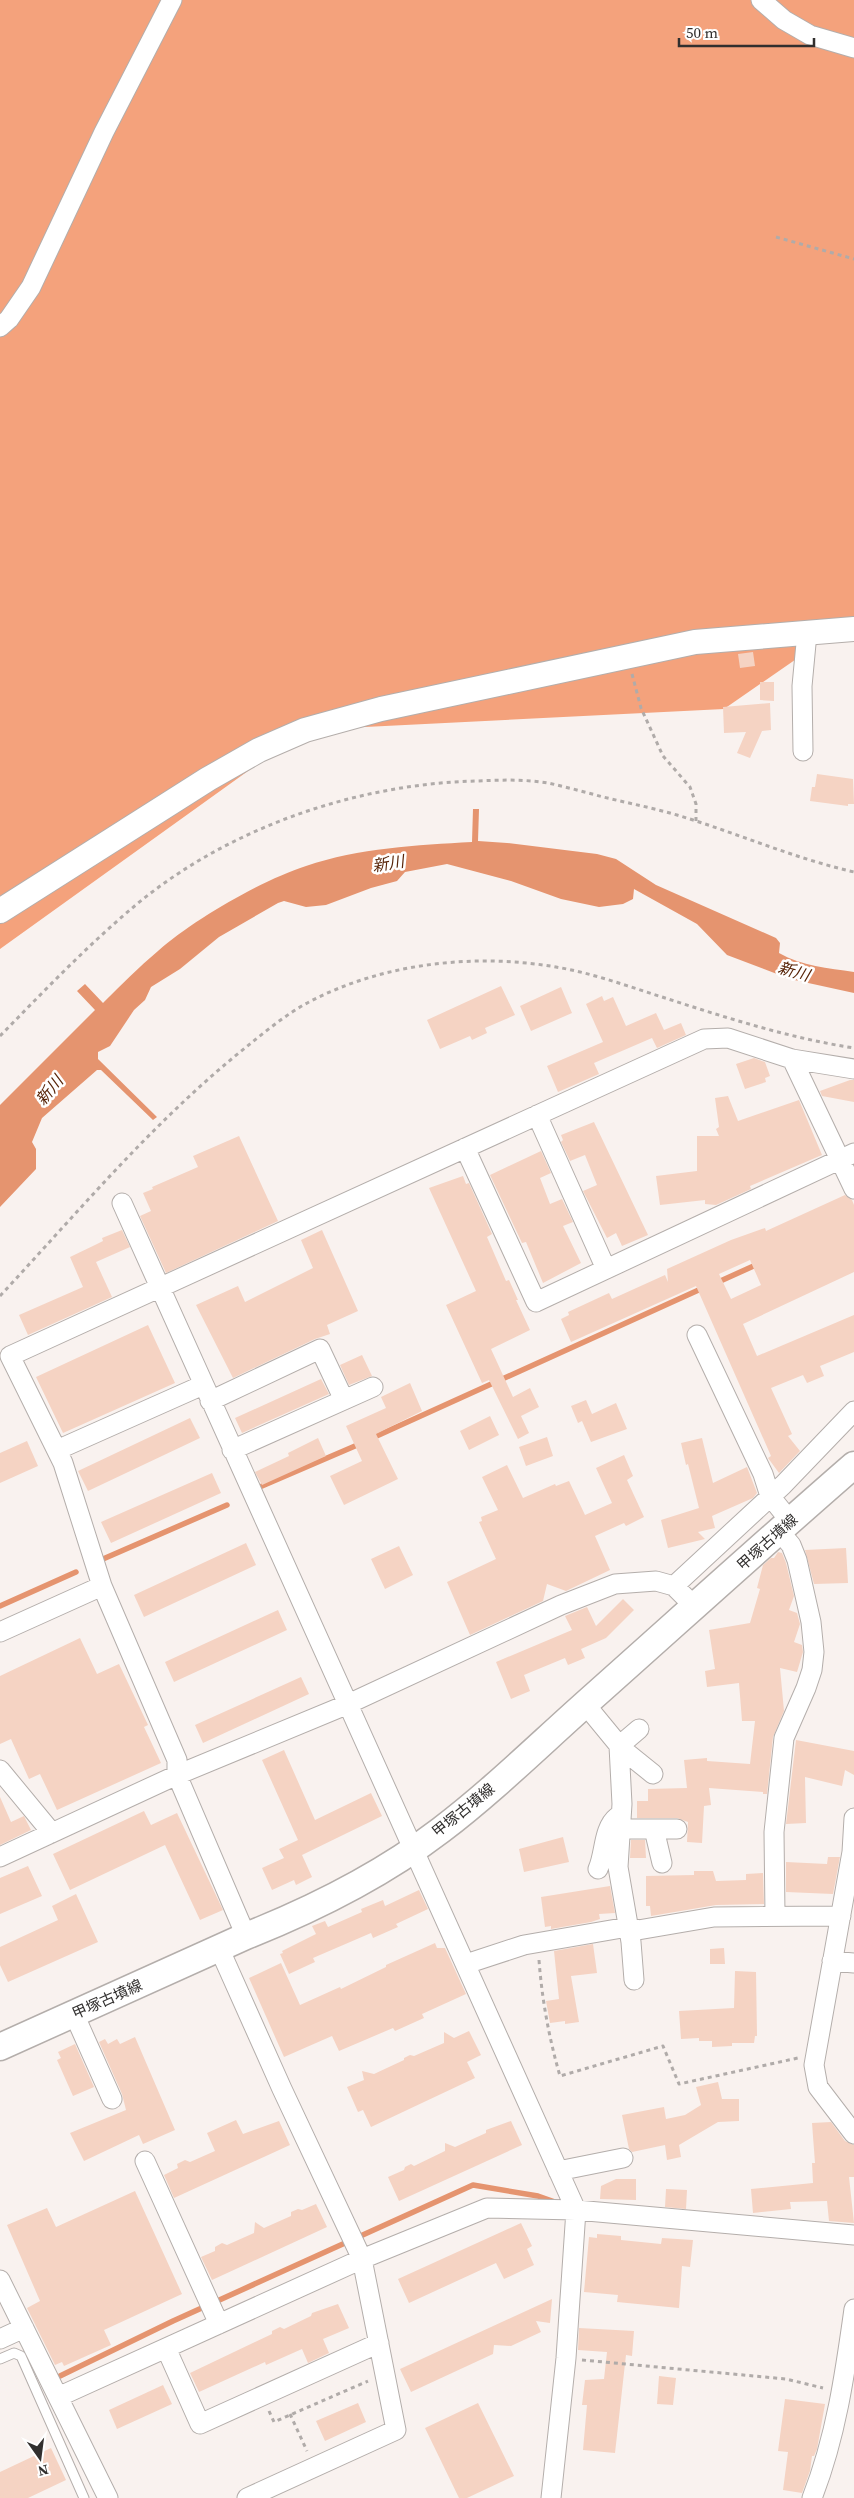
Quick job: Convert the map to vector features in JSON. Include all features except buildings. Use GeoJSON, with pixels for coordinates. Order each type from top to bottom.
{"type":"FeatureCollection","features":[{"type":"Feature","properties":{"kind":"main road","name":"甲塚古墳線"},"geometry":{"type":"LineString","coordinates":[[0,2047],[246,1936],[288,1920],[371,1876],[441,1830],[524,1760],[854,1465]]}},
{"type":"Feature","properties":{"kind":"street"},"geometry":{"type":"LineString","coordinates":[[0,327],[31,287],[104,132],[172,0]]}},
{"type":"Feature","properties":{"kind":"street"},"geometry":{"type":"LineString","coordinates":[[761,0],[784,20],[810,35],[854,48]]}},
{"type":"Feature","properties":{"kind":"street"},"geometry":{"type":"LineString","coordinates":[[0,911],[208,779],[259,750],[305,730],[381,710],[695,642],[854,630]]}},
{"type":"Feature","properties":{"kind":"street"},"geometry":{"type":"LineString","coordinates":[[803,751],[802,686],[807,633]]}},
{"type":"Feature","properties":{"kind":"street"},"geometry":{"type":"LineString","coordinates":[[246,1936],[176,1775],[177,1760],[102,1586],[63,1463],[10,1356],[704,1039],[728,1038],[792,1059],[854,1069]]}},
{"type":"Feature","properties":{"kind":"street"},"geometry":{"type":"LineString","coordinates":[[792,1059],[847,1157],[854,1189]]}},
{"type":"Feature","properties":{"kind":"street"},"geometry":{"type":"LineString","coordinates":[[537,1115],[606,1270]]}},
{"type":"Feature","properties":{"kind":"street"},"geometry":{"type":"LineString","coordinates":[[465,1148],[536,1302],[847,1157]]}},
{"type":"Feature","properties":{"kind":"street"},"geometry":{"type":"LineString","coordinates":[[122,1203],[346,1705],[466,1964],[576,2210],[566,2358],[551,2498]]}},
{"type":"Feature","properties":{"kind":"street"},"geometry":{"type":"LineString","coordinates":[[697,1335],[763,1474],[770,1496],[785,1526],[797,1560],[811,1622],[814,1652],[812,1670],[784,1738],[774,1832],[775,1915]]}},
{"type":"Feature","properties":{"kind":"street"},"geometry":{"type":"LineString","coordinates":[[57,1450],[320,1349],[344,1400]]}},
{"type":"Feature","properties":{"kind":"street"},"geometry":{"type":"LineString","coordinates":[[232,1450],[373,1387]]}},
{"type":"Feature","properties":{"kind":"street"},"geometry":{"type":"LineString","coordinates":[[674,1586],[770,1496],[854,1411]]}},
{"type":"Feature","properties":{"kind":"street"},"geometry":{"type":"LineString","coordinates":[[0,1856],[176,1775],[346,1705],[561,1605],[615,1584],[656,1582],[674,1586],[695,1607]]}},
{"type":"Feature","properties":{"kind":"street"},"geometry":{"type":"LineString","coordinates":[[0,1632],[102,1586]]}},
{"type":"Feature","properties":{"kind":"street"},"geometry":{"type":"LineString","coordinates":[[585,1704],[619,1746],[653,1774]]}},
{"type":"Feature","properties":{"kind":"street"},"geometry":{"type":"LineString","coordinates":[[619,1746],[639,1729]]}},
{"type":"Feature","properties":{"kind":"street"},"geometry":{"type":"LineString","coordinates":[[619,1746],[620,1822],[618,1867],[634,1980]]}},
{"type":"Feature","properties":{"kind":"street"},"geometry":{"type":"LineString","coordinates":[[0,1770],[52,1833]]}},
{"type":"Feature","properties":{"kind":"street"},"geometry":{"type":"LineString","coordinates":[[854,1818],[853,1845],[814,2065],[818,2087],[854,2134]]}},
{"type":"Feature","properties":{"kind":"street"},"geometry":{"type":"LineString","coordinates":[[598,1869],[613,1820],[654,1829],[677,1829]]}},
{"type":"Feature","properties":{"kind":"street"},"geometry":{"type":"LineString","coordinates":[[654,1829],[662,1863]]}},
{"type":"Feature","properties":{"kind":"street"},"geometry":{"type":"LineString","coordinates":[[466,1964],[524,1945],[628,1927],[638,1930],[714,1917],[775,1915],[841,1916]]}},
{"type":"Feature","properties":{"kind":"street"},"geometry":{"type":"LineString","coordinates":[[220,1948],[282,2088],[362,2259],[396,2430],[247,2498]]}},
{"type":"Feature","properties":{"kind":"street"},"geometry":{"type":"LineString","coordinates":[[832,1961],[854,1963]]}},
{"type":"Feature","properties":{"kind":"street"},"geometry":{"type":"LineString","coordinates":[[74,2014],[112,2099]]}},
{"type":"Feature","properties":{"kind":"street"},"geometry":{"type":"LineString","coordinates":[[558,2171],[623,2158]]}},
{"type":"Feature","properties":{"kind":"street"},"geometry":{"type":"LineString","coordinates":[[145,2162],[219,2324]]}},
{"type":"Feature","properties":{"kind":"street"},"geometry":{"type":"LineString","coordinates":[[58,2397],[362,2259],[487,2208],[576,2210],[854,2235]]}},
{"type":"Feature","properties":{"kind":"street"},"geometry":{"type":"LineString","coordinates":[[0,2280],[108,2498]]}},
{"type":"Feature","properties":{"kind":"street"},"geometry":{"type":"LineString","coordinates":[[812,2498],[826,2462],[842,2392],[854,2309]]}},
{"type":"Feature","properties":{"kind":"street"},"geometry":{"type":"LineString","coordinates":[[0,2339],[24,2328]]}},
{"type":"Feature","properties":{"kind":"street"},"geometry":{"type":"LineString","coordinates":[[166,2348],[200,2424],[379,2343]]}},
{"type":"Feature","properties":{"kind":"lane"},"geometry":{"type":"LineString","coordinates":[[0,2359],[14,2353],[21,2356],[84,2498]]}},
{"type":"Feature","properties":{"kind":"path"},"geometry":{"type":"LineString","coordinates":[[776,237],[854,260]]}},
{"type":"Feature","properties":{"kind":"path"},"geometry":{"type":"LineString","coordinates":[[628,657],[641,708],[652,734],[663,756],[690,787],[696,804],[696,822]]}},
{"type":"Feature","properties":{"kind":"path"},"geometry":{"type":"LineString","coordinates":[[0,1036],[52,983],[138,903],[180,874],[221,849],[280,822],[339,800],[390,789],[445,782],[508,780],[547,783],[696,822],[825,865],[854,872]]}},
{"type":"Feature","properties":{"kind":"path"},"geometry":{"type":"LineString","coordinates":[[0,1296],[150,1134],[214,1072],[267,1030],[308,1002],[356,981],[397,970],[478,960],[558,967],[774,1030],[854,1048]]}},
{"type":"Feature","properties":{"kind":"path"},"geometry":{"type":"LineString","coordinates":[[543,1941],[538,1951],[542,1995],[550,2043],[560,2076],[663,2046],[679,2084],[816,2054]]}},
{"type":"Feature","properties":{"kind":"path"},"geometry":{"type":"LineString","coordinates":[[566,2358],[786,2379],[842,2392]]}},
{"type":"Feature","properties":{"kind":"path"},"geometry":{"type":"LineString","coordinates":[[262,2396],[274,2422],[374,2379]]}},
{"type":"Feature","properties":{"kind":"path"},"geometry":{"type":"LineString","coordinates":[[290,2414],[314,2467]]}},
{"type":"Feature","properties":{"kind":"shaded area"},"geometry":{"type":"Polygon","coordinates":[[[0,0],[854,0],[854,619],[724,709],[305,730],[0,949],[0,0]]]}},
{"type":"Feature","properties":{"kind":"water","name":"新川"},"geometry":{"type":"Polygon","coordinates":[[[473,809],[479,809],[478,841],[597,854],[616,859],[656,885],[776,938],[780,943],[779,953],[815,966],[854,972],[854,993],[790,979],[727,955],[697,924],[634,889],[633,899],[623,904],[599,907],[561,899],[511,881],[447,864],[405,872],[397,881],[371,888],[326,905],[306,907],[284,901],[219,937],[180,969],[151,987],[145,1000],[134,1010],[110,1046],[98,1052],[98,1059],[157,1117],[153,1120],[101,1070],[97,1070],[42,1118],[32,1142],[36,1149],[36,1169],[0,1207],[0,1105],[95,1010],[77,991],[85,984],[103,1003],[130,976],[173,939],[229,902],[288,872],[326,860],[367,851],[472,842],[473,809]]]}},
{"type":"Feature","properties":{"kind":"waterway"},"geometry":{"type":"LineString","coordinates":[[716,1283],[758,1264]]}},
{"type":"Feature","properties":{"kind":"waterway"},"geometry":{"type":"LineString","coordinates":[[370,1439],[703,1288]]}},
{"type":"Feature","properties":{"kind":"waterway"},"geometry":{"type":"LineString","coordinates":[[262,1486],[362,1443]]}},
{"type":"Feature","properties":{"kind":"waterway"},"geometry":{"type":"LineString","coordinates":[[103,1559],[227,1505]]}},
{"type":"Feature","properties":{"kind":"waterway"},"geometry":{"type":"LineString","coordinates":[[0,1606],[76,1572]]}},
{"type":"Feature","properties":{"kind":"waterway"},"geometry":{"type":"LineString","coordinates":[[60,2376],[173,2321],[473,2185],[538,2196],[555,2202]]}}]}
